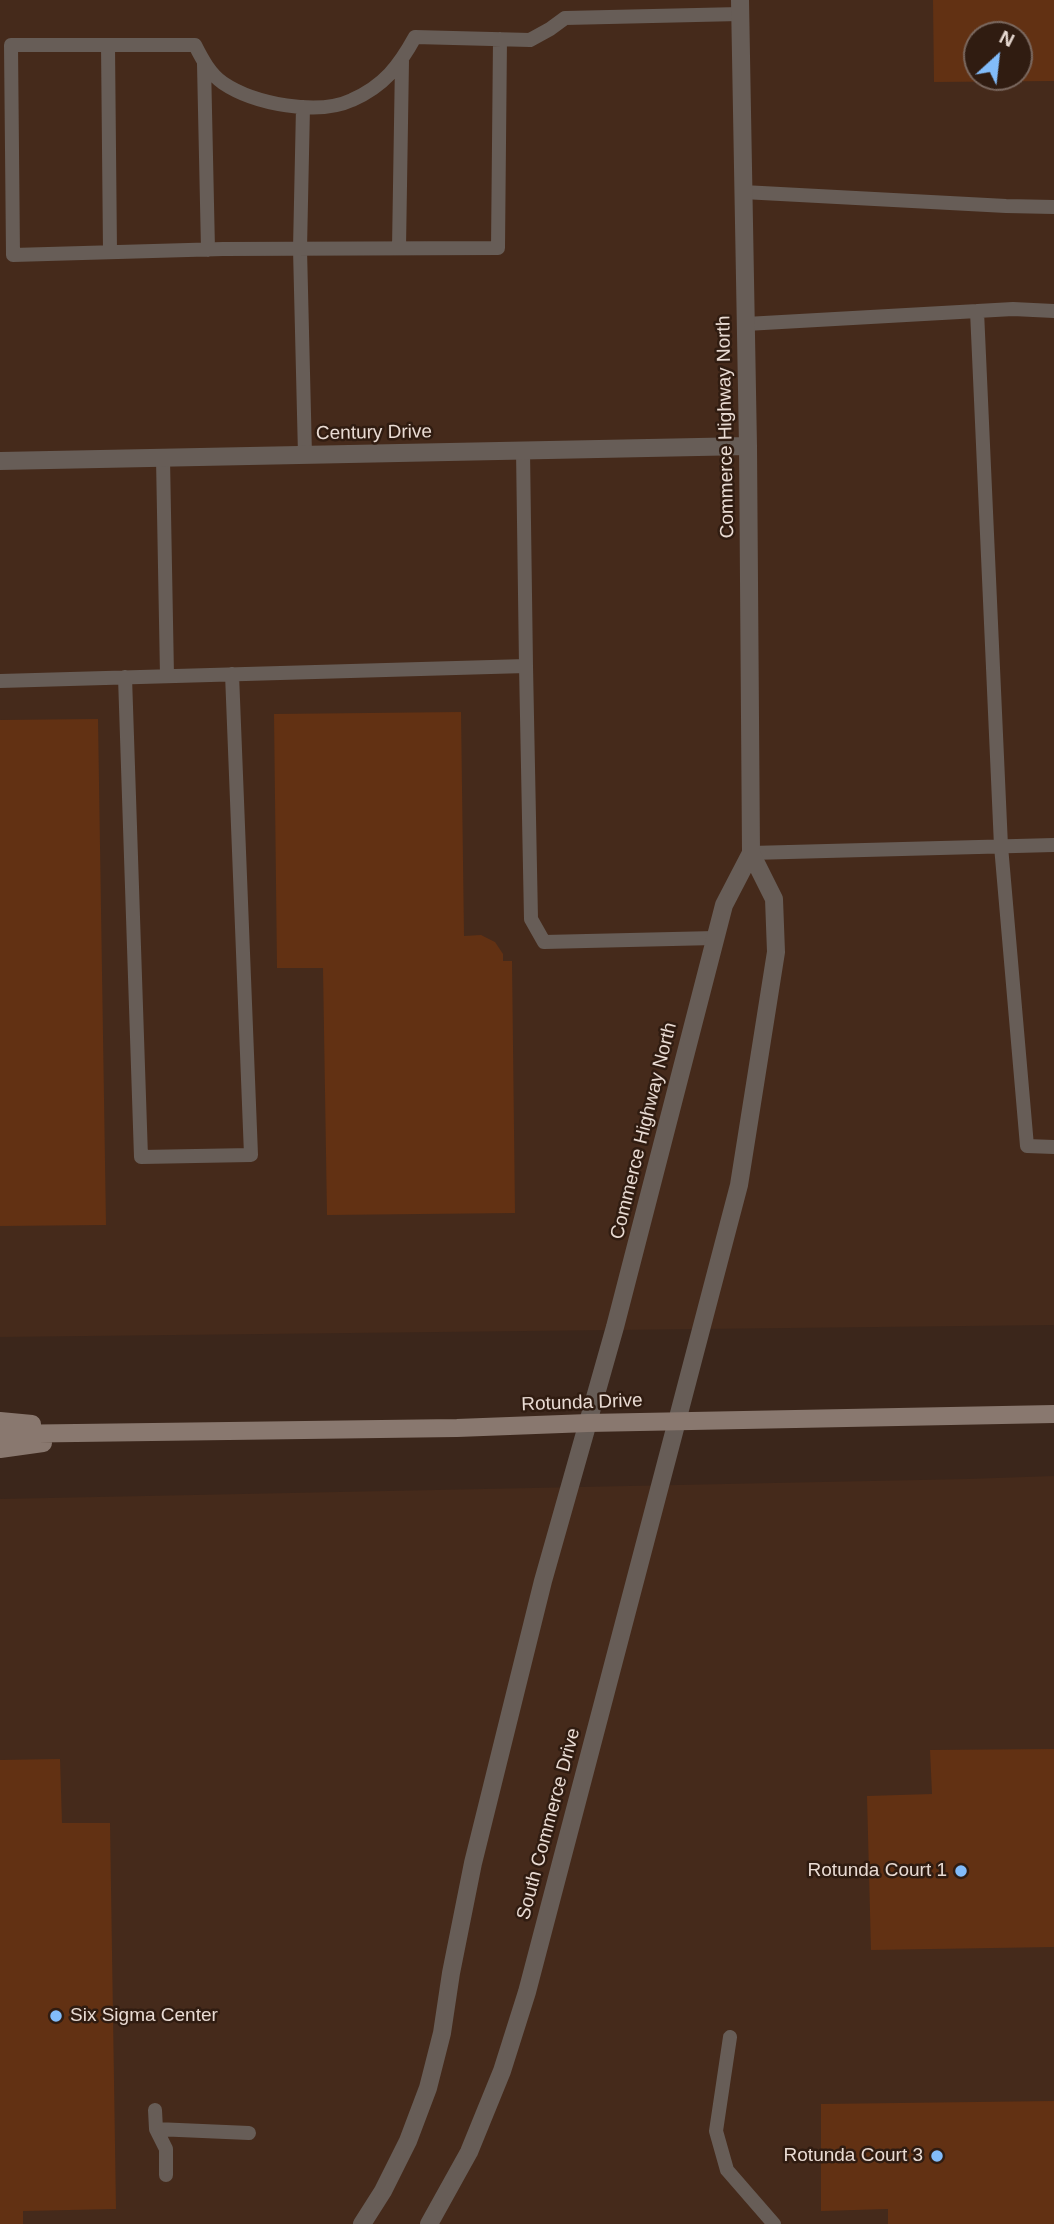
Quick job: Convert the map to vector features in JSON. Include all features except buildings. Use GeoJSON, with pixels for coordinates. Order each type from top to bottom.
{"type":"FeatureCollection","features":[{"type":"Feature","properties":{"kind":"main road","name":"Rotunda Drive"},"geometry":{"type":"LineString","coordinates":[[0,1434],[457,1428],[1054,1414]]}},
{"type":"Feature","properties":{"kind":"main road"},"geometry":{"type":"LineString","coordinates":[[0,1421],[112,1432]]}},
{"type":"Feature","properties":{"kind":"main road","name":"Rotunda Drive"},"geometry":{"type":"LineString","coordinates":[[0,1449],[112,1432]]}},
{"type":"Feature","properties":{"kind":"street","name":"Commerce Highway North"},"geometry":{"type":"LineString","coordinates":[[676,1422],[740,1185],[776,952],[774,899],[751,853],[748,446],[740,7]]}},
{"type":"Feature","properties":{"kind":"street","name":"Century Drive"},"geometry":{"type":"LineString","coordinates":[[0,461],[748,446]]}},
{"type":"Feature","properties":{"kind":"street","name":"Commerce Highway North"},"geometry":{"type":"LineString","coordinates":[[588,1423],[724,905],[751,853]]}},
{"type":"Feature","properties":{"kind":"street","name":"South Commerce Drive"},"geometry":{"type":"LineString","coordinates":[[429,2224],[468,2152],[502,2071],[527,1992],[676,1422]]}},
{"type":"Feature","properties":{"kind":"street"},"geometry":{"type":"LineString","coordinates":[[362,2224],[383,2191],[408,2140],[428,2088],[442,2033],[473,1863],[543,1581],[588,1423]]}},
{"type":"Feature","properties":{"kind":"lane"},"geometry":{"type":"LineString","coordinates":[[500,39],[498,248],[300,248],[13,255],[10,45],[195,45],[204,64],[222,83],[248,96],[279,105],[303,107],[350,101],[393,73],[415,37],[500,39],[530,40],[565,18],[740,7]]}},
{"type":"Feature","properties":{"kind":"lane"},"geometry":{"type":"LineString","coordinates":[[108,45],[110,252]]}},
{"type":"Feature","properties":{"kind":"lane"},"geometry":{"type":"LineString","coordinates":[[398,248],[402,61]]}},
{"type":"Feature","properties":{"kind":"lane"},"geometry":{"type":"LineString","coordinates":[[204,64],[208,250]]}},
{"type":"Feature","properties":{"kind":"lane"},"geometry":{"type":"LineString","coordinates":[[303,107],[300,248],[305,455]]}},
{"type":"Feature","properties":{"kind":"lane"},"geometry":{"type":"LineString","coordinates":[[743,192],[1054,207]]}},
{"type":"Feature","properties":{"kind":"lane"},"geometry":{"type":"LineString","coordinates":[[746,324],[1013,309],[1054,311]]}},
{"type":"Feature","properties":{"kind":"lane"},"geometry":{"type":"LineString","coordinates":[[977,311],[1001,846],[1027,1146],[1054,1147]]}},
{"type":"Feature","properties":{"kind":"lane"},"geometry":{"type":"LineString","coordinates":[[523,450],[531,919],[544,942],[715,938]]}},
{"type":"Feature","properties":{"kind":"lane"},"geometry":{"type":"LineString","coordinates":[[163,458],[167,676]]}},
{"type":"Feature","properties":{"kind":"lane"},"geometry":{"type":"LineString","coordinates":[[0,681],[526,666]]}},
{"type":"Feature","properties":{"kind":"lane"},"geometry":{"type":"LineString","coordinates":[[125,677],[141,1157],[251,1155],[232,674]]}},
{"type":"Feature","properties":{"kind":"lane"},"geometry":{"type":"LineString","coordinates":[[751,853],[1054,845]]}},
{"type":"Feature","properties":{"kind":"lane"},"geometry":{"type":"LineString","coordinates":[[730,2037],[716,2131],[727,2170],[774,2224]]}},
{"type":"Feature","properties":{"kind":"lane"},"geometry":{"type":"LineString","coordinates":[[155,2110],[156,2129],[166,2149],[166,2175]]}},
{"type":"Feature","properties":{"kind":"lane"},"geometry":{"type":"LineString","coordinates":[[156,2129],[249,2133]]}},
{"type":"Feature","properties":{"kind":"shaded area"},"geometry":{"type":"Polygon","coordinates":[[[0,0],[1054,0],[1054,1325],[0,1337],[0,0]]]}},
{"type":"Feature","properties":{"kind":"shaded area"},"geometry":{"type":"Polygon","coordinates":[[[1054,1476],[1054,2224],[0,2224],[0,1499],[1054,1476]]]}},
{"type":"Feature","properties":{"kind":"place","name":"Rotunda Court 1"},"geometry":{"type":"Point","coordinates":[961,1871]}},
{"type":"Feature","properties":{"kind":"place","name":"Six Sigma Center"},"geometry":{"type":"Point","coordinates":[56,2016]}},
{"type":"Feature","properties":{"kind":"place","name":"Rotunda Court 3"},"geometry":{"type":"Point","coordinates":[937,2156]}}]}
